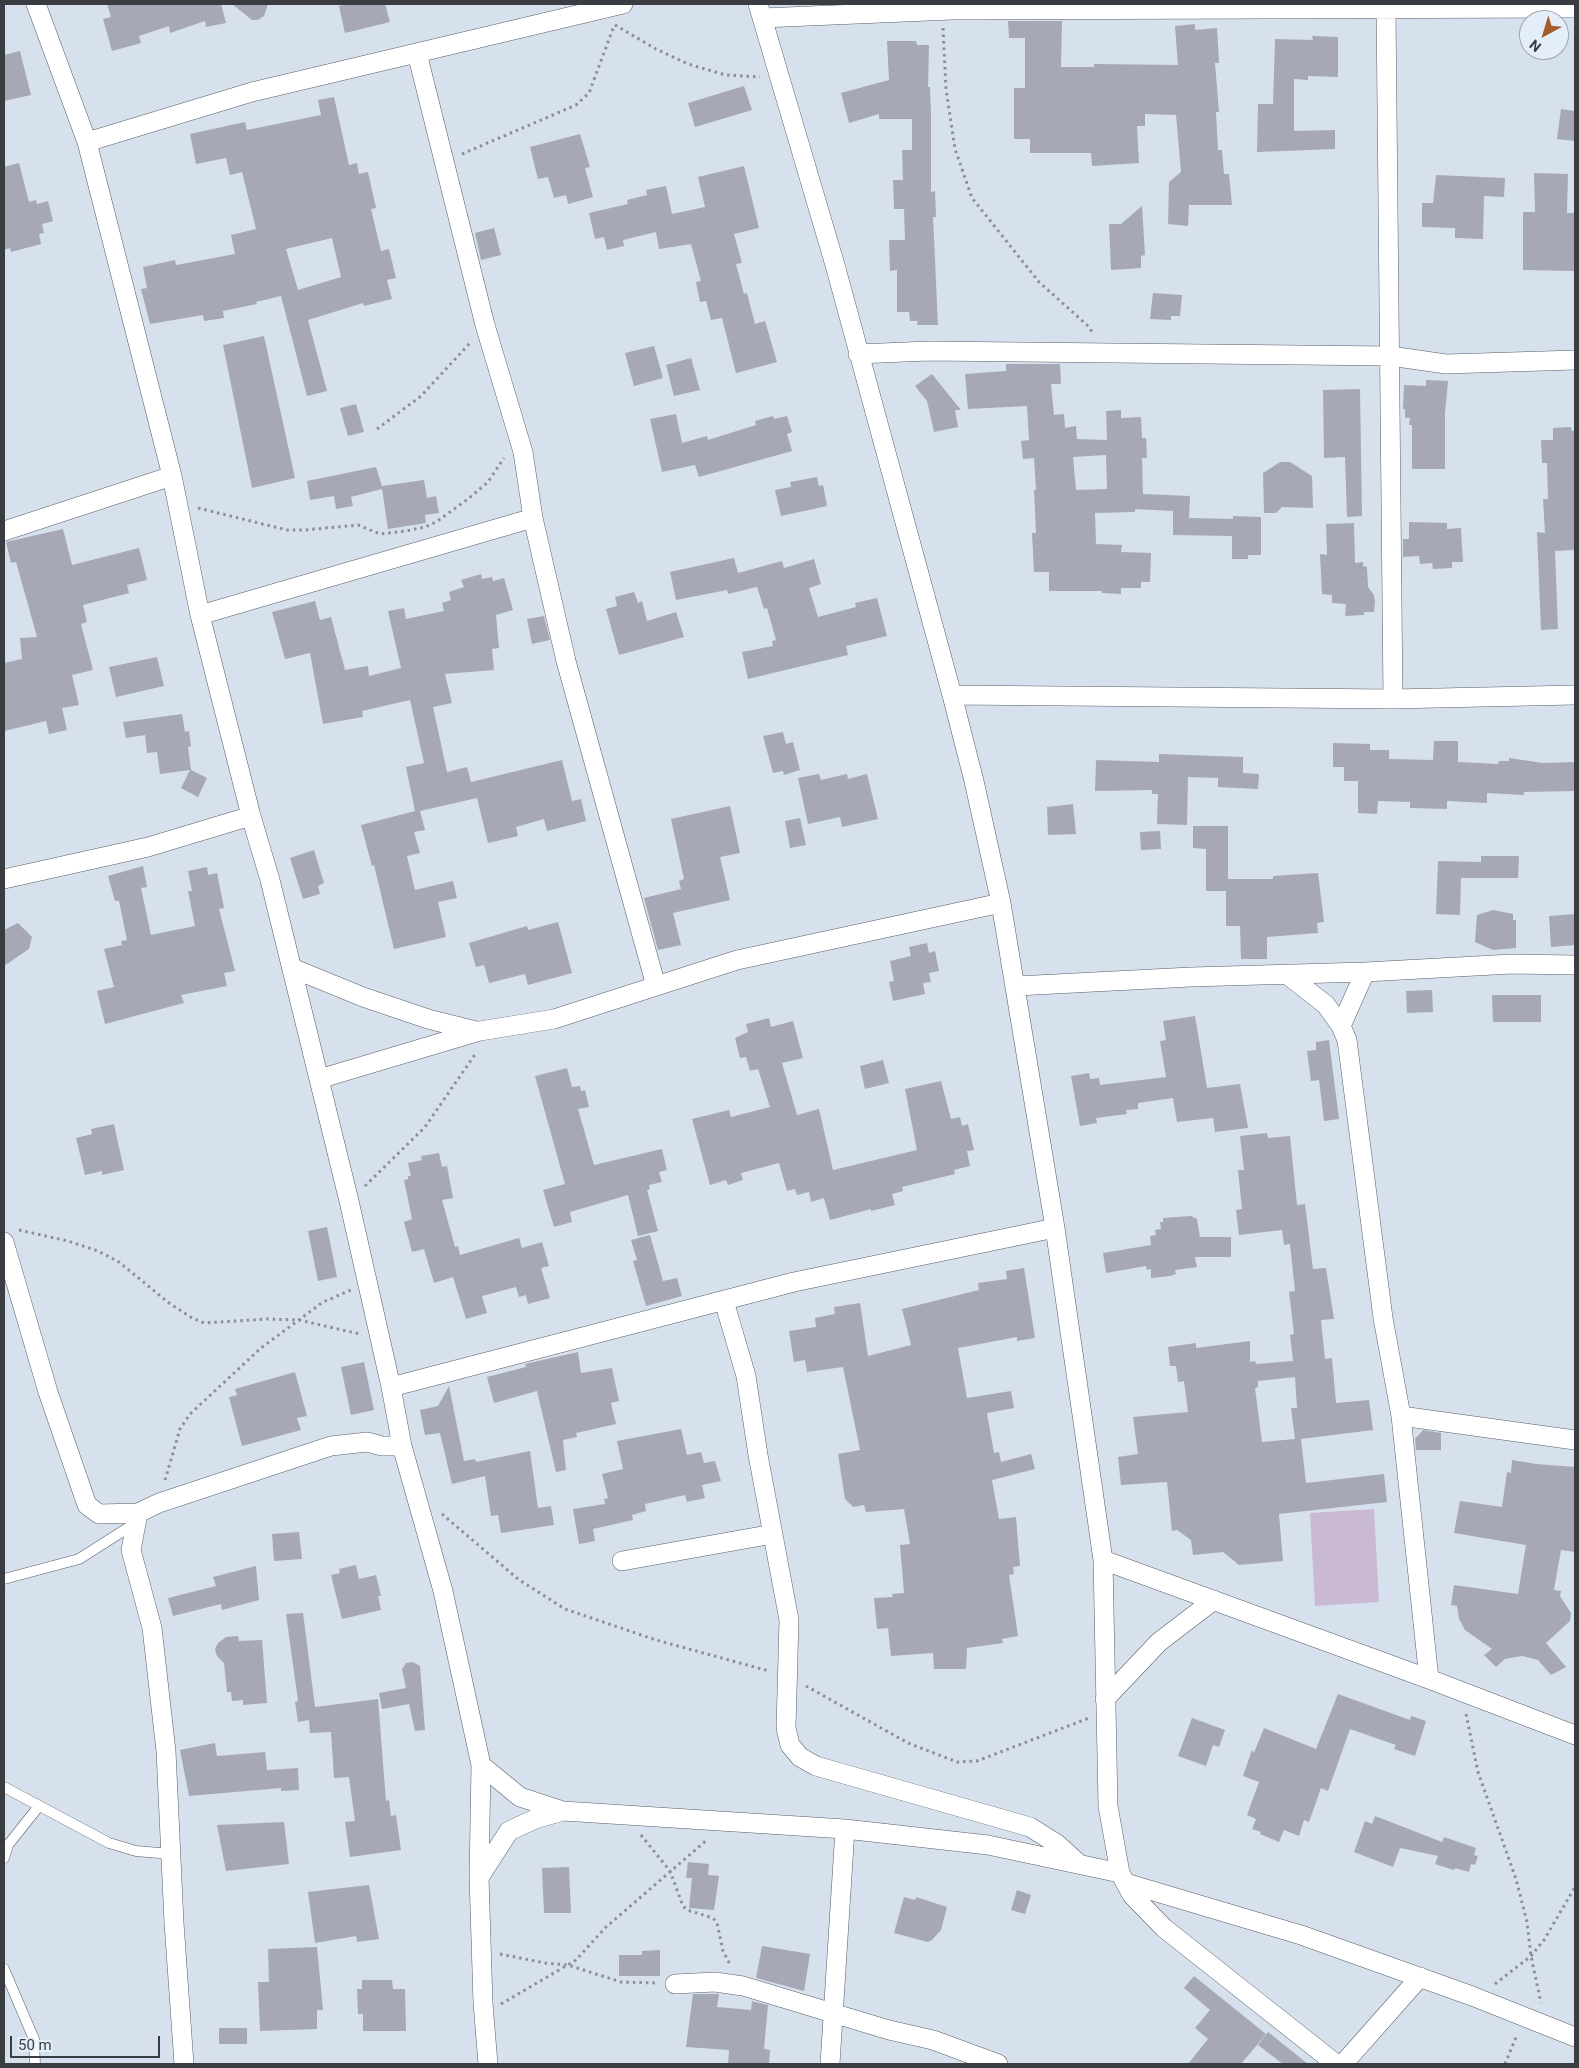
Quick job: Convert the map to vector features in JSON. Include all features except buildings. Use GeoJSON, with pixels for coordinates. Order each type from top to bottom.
{"type":"FeatureCollection","features":[{"type":"Feature","properties":{"kind":"street"},"geometry":{"type":"LineString","coordinates":[[36,4],[87,142],[172,476],[200,615],[251,816],[270,880],[349,1201],[391,1387],[402,1446],[443,1592],[480,1765],[479,1877],[481,1952],[488,2064]]}},
{"type":"Feature","properties":{"kind":"street"},"geometry":{"type":"LineString","coordinates":[[1386,8],[1393,699]]}},
{"type":"Feature","properties":{"kind":"street"},"geometry":{"type":"LineString","coordinates":[[1336,2064],[1164,1928],[1132,1895],[1123,1878],[1108,1806],[1103,1560],[1055,1228],[1002,903],[952,695],[858,354],[760,11],[1575,8]]}},
{"type":"Feature","properties":{"kind":"street"},"geometry":{"type":"LineString","coordinates":[[87,142],[252,92],[417,53],[620,11]]}},
{"type":"Feature","properties":{"kind":"street"},"geometry":{"type":"LineString","coordinates":[[417,53],[485,325],[522,449],[533,518],[566,661],[607,802],[656,986]]}},
{"type":"Feature","properties":{"kind":"street"},"geometry":{"type":"LineString","coordinates":[[858,354],[929,351],[1390,356],[1446,364],[1575,360]]}},
{"type":"Feature","properties":{"kind":"street"},"geometry":{"type":"LineString","coordinates":[[4,531],[172,476]]}},
{"type":"Feature","properties":{"kind":"street"},"geometry":{"type":"LineString","coordinates":[[200,615],[533,518]]}},
{"type":"Feature","properties":{"kind":"street"},"geometry":{"type":"LineString","coordinates":[[952,695],[1393,699],[1575,695]]}},
{"type":"Feature","properties":{"kind":"street"},"geometry":{"type":"LineString","coordinates":[[4,879],[148,847],[251,816]]}},
{"type":"Feature","properties":{"kind":"street"},"geometry":{"type":"LineString","coordinates":[[319,1079],[486,1031],[554,1019],[737,960],[1002,903]]}},
{"type":"Feature","properties":{"kind":"street"},"geometry":{"type":"LineString","coordinates":[[1016,986],[1191,977],[1288,976],[1512,964],[1575,964]]}},
{"type":"Feature","properties":{"kind":"street"},"geometry":{"type":"LineString","coordinates":[[292,968],[363,997],[428,1019],[486,1031]]}},
{"type":"Feature","properties":{"kind":"street"},"geometry":{"type":"LineString","coordinates":[[1341,1026],[1365,972]]}},
{"type":"Feature","properties":{"kind":"street"},"geometry":{"type":"LineString","coordinates":[[1288,976],[1326,1005],[1341,1026],[1349,1054],[1383,1318],[1401,1416],[1429,1679]]}},
{"type":"Feature","properties":{"kind":"street"},"geometry":{"type":"LineString","coordinates":[[391,1387],[794,1282],[1055,1228]]}},
{"type":"Feature","properties":{"kind":"street"},"geometry":{"type":"LineString","coordinates":[[8,1235],[48,1392],[87,1505],[99,1514],[138,1518],[159,1503],[331,1446],[367,1442],[382,1446],[402,1446]]}},
{"type":"Feature","properties":{"kind":"street"},"geometry":{"type":"LineString","coordinates":[[724,1301],[746,1376],[789,1620],[789,1677],[786,1728],[790,1745],[800,1757],[816,1766],[1030,1826],[1057,1844],[1080,1864]]}},
{"type":"Feature","properties":{"kind":"street"},"geometry":{"type":"LineString","coordinates":[[1401,1416],[1575,1440]]}},
{"type":"Feature","properties":{"kind":"street"},"geometry":{"type":"LineString","coordinates":[[138,1518],[131,1550],[152,1628],[166,1751],[174,1923],[184,2064]]}},
{"type":"Feature","properties":{"kind":"street"},"geometry":{"type":"LineString","coordinates":[[622,1561],[773,1534]]}},
{"type":"Feature","properties":{"kind":"street"},"geometry":{"type":"LineString","coordinates":[[1103,1560],[1429,1679],[1575,1735]]}},
{"type":"Feature","properties":{"kind":"street"},"geometry":{"type":"LineString","coordinates":[[1105,1706],[1159,1642],[1214,1600]]}},
{"type":"Feature","properties":{"kind":"street"},"geometry":{"type":"LineString","coordinates":[[480,1765],[520,1798],[563,1811],[845,1829],[988,1845],[1080,1864],[1301,1935],[1472,1996],[1575,2037]]}},
{"type":"Feature","properties":{"kind":"street"},"geometry":{"type":"LineString","coordinates":[[479,1877],[510,1831],[535,1818],[563,1811]]}},
{"type":"Feature","properties":{"kind":"street"},"geometry":{"type":"LineString","coordinates":[[830,2064],[845,1829]]}},
{"type":"Feature","properties":{"kind":"street"},"geometry":{"type":"LineString","coordinates":[[1343,2064],[1420,1977]]}},
{"type":"Feature","properties":{"kind":"street"},"geometry":{"type":"LineString","coordinates":[[675,1984],[731,1984],[890,2030],[933,2040],[998,2064]]}},
{"type":"Feature","properties":{"kind":"lane"},"geometry":{"type":"LineString","coordinates":[[4,1579],[78,1559],[125,1532],[138,1518]]}},
{"type":"Feature","properties":{"kind":"lane"},"geometry":{"type":"LineString","coordinates":[[4,1787],[109,1843],[136,1851],[171,1854]]}},
{"type":"Feature","properties":{"kind":"lane"},"geometry":{"type":"LineString","coordinates":[[4,1858],[8,1845],[39,1806]]}},
{"type":"Feature","properties":{"kind":"lane"},"geometry":{"type":"LineString","coordinates":[[4,1968],[34,2039],[35,2064]]}},
{"type":"Feature","properties":{"kind":"path"},"geometry":{"type":"LineString","coordinates":[[943,10],[946,89],[955,148],[972,198],[1039,282],[1087,325],[1108,353]]}},
{"type":"Feature","properties":{"kind":"path"},"geometry":{"type":"LineString","coordinates":[[443,163],[576,105],[589,93],[620,11]]}},
{"type":"Feature","properties":{"kind":"path"},"geometry":{"type":"LineString","coordinates":[[614,25],[656,49],[688,64],[726,74],[780,78]]}},
{"type":"Feature","properties":{"kind":"path"},"geometry":{"type":"LineString","coordinates":[[377,429],[421,396],[453,363],[485,325]]}},
{"type":"Feature","properties":{"kind":"path"},"geometry":{"type":"LineString","coordinates":[[178,502],[286,530],[358,525],[380,534],[406,531],[425,527],[446,516],[488,482],[508,454],[522,449]]}},
{"type":"Feature","properties":{"kind":"path"},"geometry":{"type":"LineString","coordinates":[[349,1201],[425,1127],[486,1031]]}},
{"type":"Feature","properties":{"kind":"path"},"geometry":{"type":"LineString","coordinates":[[8,1235],[68,1241],[98,1251],[119,1262],[169,1303],[192,1318],[204,1323],[267,1319],[299,1320],[380,1338]]}},
{"type":"Feature","properties":{"kind":"path"},"geometry":{"type":"LineString","coordinates":[[162,1487],[169,1471],[180,1428],[190,1414],[261,1348],[323,1302],[367,1282]]}},
{"type":"Feature","properties":{"kind":"path"},"geometry":{"type":"LineString","coordinates":[[415,1490],[470,1541],[518,1578],[565,1609],[656,1640],[789,1677],[908,1743],[957,1762],[977,1761],[1105,1706]]}},
{"type":"Feature","properties":{"kind":"path"},"geometry":{"type":"LineString","coordinates":[[1462,1692],[1478,1772],[1516,1879],[1527,1922],[1539,1999],[1554,2029]]}},
{"type":"Feature","properties":{"kind":"path"},"geometry":{"type":"LineString","coordinates":[[624,1815],[670,1871],[683,1906],[687,1910],[713,1918],[717,1923],[722,1939]]}},
{"type":"Feature","properties":{"kind":"path"},"geometry":{"type":"LineString","coordinates":[[484,2014],[576,1960],[605,1928],[729,1821]]}},
{"type":"Feature","properties":{"kind":"path"},"geometry":{"type":"LineString","coordinates":[[1472,1996],[1508,1976],[1531,1956],[1559,1919],[1575,1888]]}},
{"type":"Feature","properties":{"kind":"path"},"geometry":{"type":"LineString","coordinates":[[481,1952],[568,1965],[621,1982],[675,1984]]}},
{"type":"Feature","properties":{"kind":"path"},"geometry":{"type":"LineString","coordinates":[[1505,2064],[1518,2034],[1521,2015]]}},
{"type":"Feature","properties":{"kind":"shaded area"},"geometry":{"type":"Polygon","coordinates":[[[1374,1509],[1379,1602],[1315,1606],[1310,1513],[1374,1509]]]}}]}
